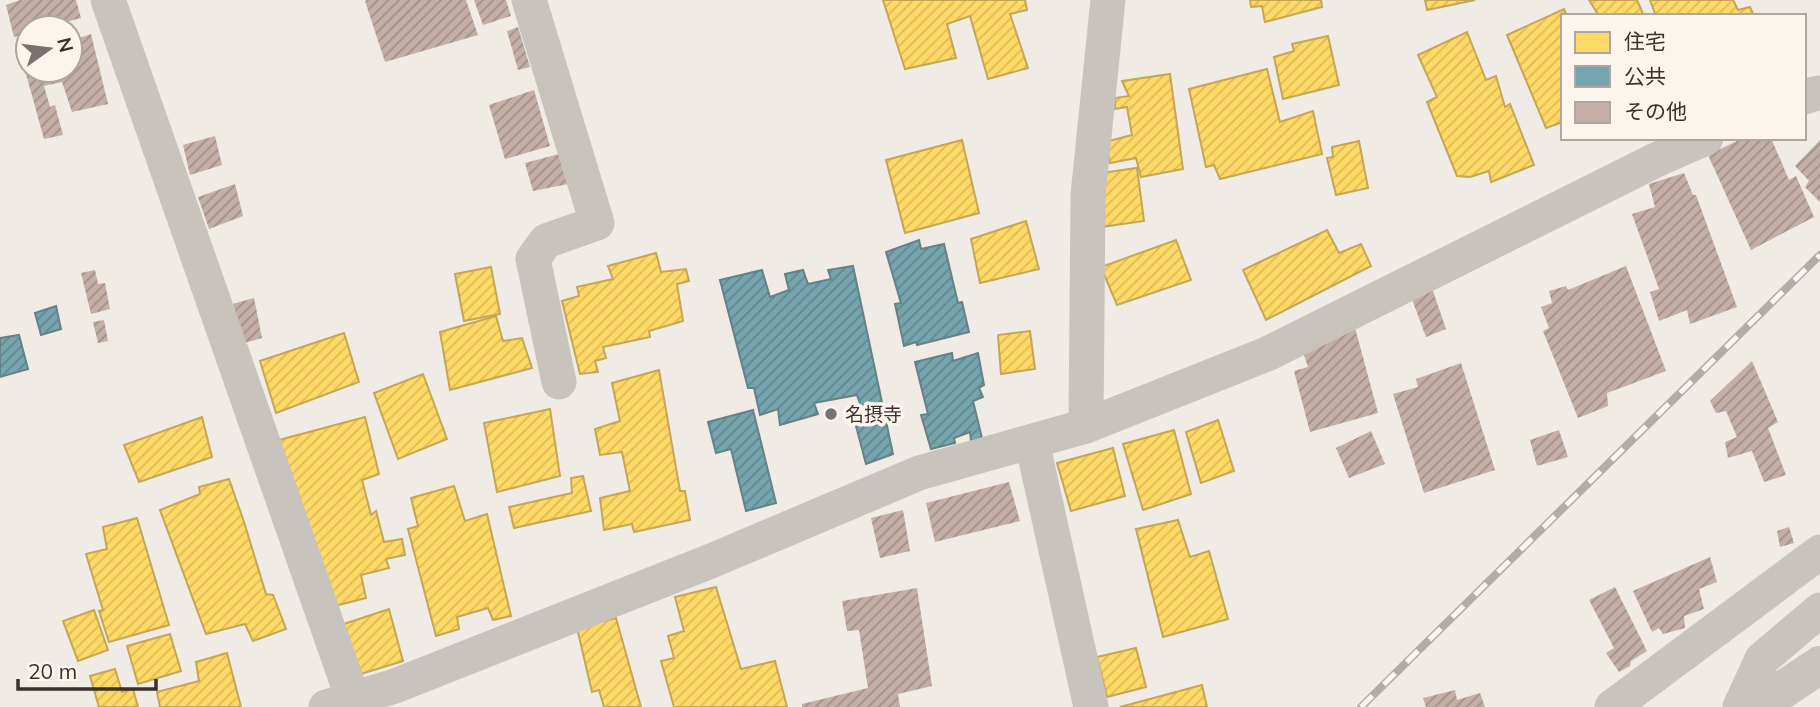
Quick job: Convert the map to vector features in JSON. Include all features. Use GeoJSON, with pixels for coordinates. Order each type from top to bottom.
{"type":"FeatureCollection","features":[{"type":"Feature","properties":{"kind":"street"},"geometry":{"type":"LineString","coordinates":[[108,0],[339,703],[397,696],[919,473],[1086,426],[1267,354],[1658,159],[1701,140]]}},
{"type":"Feature","properties":{"kind":"street"},"geometry":{"type":"LineString","coordinates":[[529,0],[597,223],[547,241],[533,259],[559,382]]}},
{"type":"Feature","properties":{"kind":"street"},"geometry":{"type":"LineString","coordinates":[[1086,426],[1088,195],[1108,0]]}},
{"type":"Feature","properties":{"kind":"street"},"geometry":{"type":"LineString","coordinates":[[1032,442],[1091,707]]}},
{"type":"Feature","properties":{"kind":"street"},"geometry":{"type":"LineString","coordinates":[[1612,707],[1820,552]]}},
{"type":"Feature","properties":{"kind":"street"},"geometry":{"type":"LineString","coordinates":[[1740,707],[1762,659],[1820,610]]}},
{"type":"Feature","properties":{"kind":"street"},"geometry":{"type":"LineString","coordinates":[[1756,707],[1820,665]]}},
{"type":"Feature","properties":{"kind":"building: 住宅"},"geometry":{"type":"Polygon","coordinates":[[[883,0],[1025,0],[1027,10],[1010,14],[1028,68],[988,79],[970,16],[947,24],[956,58],[905,69],[883,0]]]}},
{"type":"Feature","properties":{"kind":"building: 住宅"},"geometry":{"type":"Polygon","coordinates":[[[1250,0],[1321,0],[1322,7],[1265,22],[1262,6],[1251,7],[1250,0]]]}},
{"type":"Feature","properties":{"kind":"building: 住宅"},"geometry":{"type":"Polygon","coordinates":[[[1425,0],[1475,0],[1427,10],[1425,0]]]}},
{"type":"Feature","properties":{"kind":"building: 住宅"},"geometry":{"type":"Polygon","coordinates":[[[1589,0],[1637,0],[1643,14],[1598,14],[1589,0]]]}},
{"type":"Feature","properties":{"kind":"building: 住宅"},"geometry":{"type":"Polygon","coordinates":[[[1650,0],[1733,0],[1738,10],[1750,7],[1753,14],[1655,14],[1650,0]]]}},
{"type":"Feature","properties":{"kind":"building: 住宅"},"geometry":{"type":"Polygon","coordinates":[[[1564,9],[1566,14],[1561,14],[1561,123],[1546,128],[1507,35],[1564,9]]]}},
{"type":"Feature","properties":{"kind":"building: 住宅"},"geometry":{"type":"Polygon","coordinates":[[[1467,32],[1486,80],[1496,76],[1505,107],[1510,104],[1534,165],[1491,182],[1489,171],[1470,177],[1457,176],[1427,102],[1437,97],[1418,55],[1467,32]]]}},
{"type":"Feature","properties":{"kind":"building: 住宅"},"geometry":{"type":"Polygon","coordinates":[[[1328,36],[1339,85],[1283,99],[1274,57],[1294,51],[1292,44],[1328,36]]]}},
{"type":"Feature","properties":{"kind":"building: 住宅"},"geometry":{"type":"Polygon","coordinates":[[[1267,69],[1280,122],[1313,111],[1322,154],[1220,179],[1214,165],[1206,167],[1189,89],[1267,69]]]}},
{"type":"Feature","properties":{"kind":"building: 住宅"},"geometry":{"type":"Polygon","coordinates":[[[1170,74],[1183,169],[1141,177],[1136,158],[1110,163],[1105,142],[1132,135],[1127,107],[1115,109],[1115,98],[1129,96],[1122,81],[1170,74]]]}},
{"type":"Feature","properties":{"kind":"building: 住宅"},"geometry":{"type":"Polygon","coordinates":[[[962,140],[979,213],[905,233],[886,160],[962,140]]]}},
{"type":"Feature","properties":{"kind":"building: 住宅"},"geometry":{"type":"Polygon","coordinates":[[[1359,141],[1368,188],[1336,195],[1327,158],[1333,157],[1332,147],[1359,141]]]}},
{"type":"Feature","properties":{"kind":"building: 住宅"},"geometry":{"type":"Polygon","coordinates":[[[1137,168],[1144,221],[1101,227],[1094,174],[1137,168]]]}},
{"type":"Feature","properties":{"kind":"building: 住宅"},"geometry":{"type":"Polygon","coordinates":[[[1026,221],[1039,269],[980,283],[971,239],[1026,221]]]}},
{"type":"Feature","properties":{"kind":"building: 住宅"},"geometry":{"type":"Polygon","coordinates":[[[1327,230],[1339,253],[1361,244],[1371,266],[1266,320],[1243,270],[1327,230]]]}},
{"type":"Feature","properties":{"kind":"building: 住宅"},"geometry":{"type":"Polygon","coordinates":[[[1176,240],[1191,280],[1117,305],[1101,267],[1176,240]]]}},
{"type":"Feature","properties":{"kind":"building: 住宅"},"geometry":{"type":"Polygon","coordinates":[[[656,253],[661,272],[686,269],[689,281],[677,284],[683,321],[649,331],[650,337],[603,347],[606,358],[595,361],[598,372],[580,374],[562,301],[579,296],[577,287],[613,279],[608,266],[656,253]]]}},
{"type":"Feature","properties":{"kind":"building: 住宅"},"geometry":{"type":"Polygon","coordinates":[[[491,267],[500,314],[464,321],[455,274],[491,267]]]}},
{"type":"Feature","properties":{"kind":"building: 住宅"},"geometry":{"type":"Polygon","coordinates":[[[496,316],[503,341],[522,338],[532,368],[450,390],[440,332],[496,316]]]}},
{"type":"Feature","properties":{"kind":"building: 住宅"},"geometry":{"type":"Polygon","coordinates":[[[1030,331],[1035,369],[1001,374],[998,335],[1030,331]]]}},
{"type":"Feature","properties":{"kind":"building: 住宅"},"geometry":{"type":"Polygon","coordinates":[[[344,333],[359,382],[276,413],[260,361],[344,333]]]}},
{"type":"Feature","properties":{"kind":"building: 住宅"},"geometry":{"type":"Polygon","coordinates":[[[659,370],[680,491],[685,491],[690,520],[634,532],[632,524],[604,530],[600,498],[630,491],[622,452],[600,455],[595,429],[620,421],[612,383],[659,370]]]}},
{"type":"Feature","properties":{"kind":"building: 住宅"},"geometry":{"type":"Polygon","coordinates":[[[423,374],[447,439],[398,459],[374,393],[423,374]]]}},
{"type":"Feature","properties":{"kind":"building: 住宅"},"geometry":{"type":"Polygon","coordinates":[[[550,409],[560,476],[497,492],[484,423],[550,409]]]}},
{"type":"Feature","properties":{"kind":"building: 住宅"},"geometry":{"type":"Polygon","coordinates":[[[202,417],[212,457],[139,482],[124,445],[202,417]]]}},
{"type":"Feature","properties":{"kind":"building: 住宅"},"geometry":{"type":"Polygon","coordinates":[[[365,417],[379,474],[362,480],[371,515],[376,511],[384,542],[402,539],[405,555],[386,559],[389,568],[361,575],[366,598],[327,608],[279,440],[365,417]]]}},
{"type":"Feature","properties":{"kind":"building: 住宅"},"geometry":{"type":"Polygon","coordinates":[[[1218,420],[1234,471],[1201,483],[1186,432],[1218,420]]]}},
{"type":"Feature","properties":{"kind":"building: 住宅"},"geometry":{"type":"Polygon","coordinates":[[[1174,430],[1191,494],[1143,510],[1123,444],[1174,430]]]}},
{"type":"Feature","properties":{"kind":"building: 住宅"},"geometry":{"type":"Polygon","coordinates":[[[1113,448],[1125,496],[1071,511],[1057,463],[1113,448]]]}},
{"type":"Feature","properties":{"kind":"building: 住宅"},"geometry":{"type":"Polygon","coordinates":[[[583,476],[591,511],[514,528],[509,507],[572,493],[571,478],[583,476]]]}},
{"type":"Feature","properties":{"kind":"building: 住宅"},"geometry":{"type":"Polygon","coordinates":[[[229,479],[266,594],[273,595],[286,629],[253,641],[245,624],[206,634],[160,510],[200,494],[199,487],[229,479]]]}},
{"type":"Feature","properties":{"kind":"building: 住宅"},"geometry":{"type":"Polygon","coordinates":[[[454,486],[465,521],[487,514],[511,616],[493,620],[488,608],[457,617],[459,629],[436,636],[408,529],[418,526],[411,498],[454,486]]]}},
{"type":"Feature","properties":{"kind":"building: 住宅"},"geometry":{"type":"Polygon","coordinates":[[[137,518],[169,625],[109,642],[99,611],[103,610],[86,554],[107,549],[103,527],[137,518]]]}},
{"type":"Feature","properties":{"kind":"building: 住宅"},"geometry":{"type":"Polygon","coordinates":[[[1178,520],[1190,557],[1209,551],[1228,619],[1163,637],[1136,529],[1178,520]]]}},
{"type":"Feature","properties":{"kind":"building: 住宅"},"geometry":{"type":"Polygon","coordinates":[[[716,587],[741,669],[775,661],[787,707],[674,707],[661,661],[674,658],[668,636],[684,631],[675,597],[716,587]]]}},
{"type":"Feature","properties":{"kind":"building: 住宅"},"geometry":{"type":"Polygon","coordinates":[[[389,609],[403,661],[351,677],[335,627],[389,609]]]}},
{"type":"Feature","properties":{"kind":"building: 住宅"},"geometry":{"type":"Polygon","coordinates":[[[94,610],[108,650],[78,661],[63,621],[94,610]]]}},
{"type":"Feature","properties":{"kind":"building: 住宅"},"geometry":{"type":"Polygon","coordinates":[[[616,618],[641,707],[604,707],[599,690],[592,692],[577,628],[616,618]]]}},
{"type":"Feature","properties":{"kind":"building: 住宅"},"geometry":{"type":"Polygon","coordinates":[[[170,634],[181,671],[138,684],[127,646],[170,634]]]}},
{"type":"Feature","properties":{"kind":"building: 住宅"},"geometry":{"type":"Polygon","coordinates":[[[1136,648],[1146,687],[1107,697],[1097,657],[1136,648]]]}},
{"type":"Feature","properties":{"kind":"building: 住宅"},"geometry":{"type":"Polygon","coordinates":[[[227,653],[241,707],[160,707],[157,692],[199,681],[196,662],[227,653]]]}},
{"type":"Feature","properties":{"kind":"building: 住宅"},"geometry":{"type":"Polygon","coordinates":[[[115,669],[122,692],[133,689],[138,707],[99,707],[90,676],[115,669]]]}},
{"type":"Feature","properties":{"kind":"building: 住宅"},"geometry":{"type":"Polygon","coordinates":[[[1202,685],[1207,707],[1120,707],[1202,685]]]}},
{"type":"Feature","properties":{"kind":"building: 公共"},"geometry":{"type":"Polygon","coordinates":[[[919,240],[921,249],[944,244],[958,303],[962,302],[969,332],[904,346],[895,304],[901,303],[886,252],[919,240]]]}},
{"type":"Feature","properties":{"kind":"building: 公共"},"geometry":{"type":"Polygon","coordinates":[[[853,266],[893,454],[866,464],[856,426],[866,421],[857,395],[814,403],[818,414],[780,425],[778,409],[760,415],[754,388],[748,388],[720,280],[762,270],[770,297],[789,290],[785,274],[803,270],[808,284],[831,279],[828,270],[853,266]]]}},
{"type":"Feature","properties":{"kind":"building: 公共"},"geometry":{"type":"Polygon","coordinates":[[[56,306],[61,329],[41,335],[35,313],[56,306]]]}},
{"type":"Feature","properties":{"kind":"building: 公共"},"geometry":{"type":"Polygon","coordinates":[[[19,335],[28,369],[0,377],[0,338],[19,335]]]}},
{"type":"Feature","properties":{"kind":"building: 公共"},"geometry":{"type":"Polygon","coordinates":[[[952,353],[953,361],[978,353],[984,385],[979,388],[983,397],[973,401],[982,438],[971,441],[970,432],[954,438],[955,443],[931,449],[921,415],[928,414],[915,362],[952,353]]]}},
{"type":"Feature","properties":{"kind":"building: 公共"},"geometry":{"type":"Polygon","coordinates":[[[753,410],[776,503],[746,511],[731,449],[716,453],[708,422],[753,410]]]}},
{"type":"Feature","properties":{"kind":"building: その他"},"geometry":{"type":"Polygon","coordinates":[[[20,0],[76,0],[80,14],[14,14],[14,37],[6,5],[20,0]]]}},
{"type":"Feature","properties":{"kind":"building: その他"},"geometry":{"type":"Polygon","coordinates":[[[466,0],[478,35],[385,62],[365,1],[466,0]]]}},
{"type":"Feature","properties":{"kind":"building: その他"},"geometry":{"type":"Polygon","coordinates":[[[474,0],[506,0],[511,16],[483,25],[474,0]]]}},
{"type":"Feature","properties":{"kind":"building: その他"},"geometry":{"type":"Polygon","coordinates":[[[518,27],[530,67],[518,70],[507,31],[518,27]]]}},
{"type":"Feature","properties":{"kind":"building: その他"},"geometry":{"type":"Polygon","coordinates":[[[91,34],[108,104],[72,112],[63,84],[84,84],[84,36],[91,34]]]}},
{"type":"Feature","properties":{"kind":"building: その他"},"geometry":{"type":"Polygon","coordinates":[[[29,84],[53,84],[44,86],[50,107],[55,105],[63,135],[44,139],[29,84]]]}},
{"type":"Feature","properties":{"kind":"building: その他"},"geometry":{"type":"Polygon","coordinates":[[[534,90],[550,146],[505,159],[489,105],[534,90]]]}},
{"type":"Feature","properties":{"kind":"building: その他"},"geometry":{"type":"Polygon","coordinates":[[[215,136],[222,165],[190,175],[183,145],[215,136]]]}},
{"type":"Feature","properties":{"kind":"building: その他"},"geometry":{"type":"Polygon","coordinates":[[[1739,140],[1772,140],[1789,180],[1796,176],[1814,217],[1751,250],[1708,155],[1739,140]]]}},
{"type":"Feature","properties":{"kind":"building: その他"},"geometry":{"type":"Polygon","coordinates":[[[1820,140],[1820,202],[1805,187],[1809,181],[1795,166],[1820,140]]]}},
{"type":"Feature","properties":{"kind":"building: その他"},"geometry":{"type":"Polygon","coordinates":[[[559,154],[568,184],[533,191],[525,163],[559,154]]]}},
{"type":"Feature","properties":{"kind":"building: その他"},"geometry":{"type":"Polygon","coordinates":[[[1684,173],[1693,195],[1696,195],[1737,307],[1690,324],[1687,310],[1659,321],[1650,292],[1659,289],[1632,214],[1655,207],[1649,184],[1684,173]]]}},
{"type":"Feature","properties":{"kind":"building: その他"},"geometry":{"type":"Polygon","coordinates":[[[235,184],[243,216],[209,229],[198,197],[235,184]]]}},
{"type":"Feature","properties":{"kind":"building: その他"},"geometry":{"type":"Polygon","coordinates":[[[1626,266],[1666,371],[1607,393],[1608,406],[1578,418],[1543,331],[1549,328],[1541,307],[1552,303],[1549,291],[1566,286],[1568,290],[1626,266]]]}},
{"type":"Feature","properties":{"kind":"building: その他"},"geometry":{"type":"Polygon","coordinates":[[[95,270],[98,284],[105,283],[110,309],[91,314],[81,273],[95,270]]]}},
{"type":"Feature","properties":{"kind":"building: その他"},"geometry":{"type":"Polygon","coordinates":[[[1432,288],[1446,329],[1426,337],[1410,294],[1432,288]]]}},
{"type":"Feature","properties":{"kind":"building: その他"},"geometry":{"type":"Polygon","coordinates":[[[254,298],[262,338],[237,345],[225,306],[254,298]]]}},
{"type":"Feature","properties":{"kind":"building: その他"},"geometry":{"type":"Polygon","coordinates":[[[104,320],[108,341],[98,343],[93,322],[104,320]]]}},
{"type":"Feature","properties":{"kind":"building: その他"},"geometry":{"type":"Polygon","coordinates":[[[1354,324],[1378,413],[1310,432],[1294,371],[1308,367],[1301,346],[1354,324]]]}},
{"type":"Feature","properties":{"kind":"building: その他"},"geometry":{"type":"Polygon","coordinates":[[[1752,361],[1778,422],[1768,428],[1786,475],[1764,482],[1752,451],[1728,458],[1725,442],[1737,437],[1726,411],[1716,413],[1710,401],[1752,361]]]}},
{"type":"Feature","properties":{"kind":"building: その他"},"geometry":{"type":"Polygon","coordinates":[[[1461,363],[1495,470],[1424,493],[1393,394],[1418,387],[1416,379],[1461,363]]]}},
{"type":"Feature","properties":{"kind":"building: その他"},"geometry":{"type":"Polygon","coordinates":[[[1559,430],[1568,457],[1537,466],[1530,440],[1559,430]]]}},
{"type":"Feature","properties":{"kind":"building: その他"},"geometry":{"type":"Polygon","coordinates":[[[1371,431],[1385,464],[1349,478],[1336,448],[1371,431]]]}},
{"type":"Feature","properties":{"kind":"building: その他"},"geometry":{"type":"Polygon","coordinates":[[[1009,482],[1020,521],[935,542],[926,503],[1009,482]]]}},
{"type":"Feature","properties":{"kind":"building: その他"},"geometry":{"type":"Polygon","coordinates":[[[903,510],[910,551],[880,558],[871,518],[903,510]]]}},
{"type":"Feature","properties":{"kind":"building: その他"},"geometry":{"type":"Polygon","coordinates":[[[1789,527],[1794,543],[1780,547],[1777,531],[1789,527]]]}},
{"type":"Feature","properties":{"kind":"building: その他"},"geometry":{"type":"Polygon","coordinates":[[[1710,557],[1717,582],[1699,589],[1704,609],[1684,616],[1685,628],[1663,634],[1659,628],[1652,632],[1633,591],[1710,557]]]}},
{"type":"Feature","properties":{"kind":"building: その他"},"geometry":{"type":"Polygon","coordinates":[[[1615,587],[1647,651],[1619,672],[1606,653],[1614,648],[1589,600],[1615,587]]]}},
{"type":"Feature","properties":{"kind":"building: その他"},"geometry":{"type":"Polygon","coordinates":[[[917,588],[932,686],[898,694],[900,707],[802,707],[802,704],[868,688],[859,630],[847,631],[842,601],[917,588]]]}},
{"type":"Feature","properties":{"kind":"building: その他"},"geometry":{"type":"Polygon","coordinates":[[[1455,690],[1457,700],[1480,693],[1485,707],[1426,707],[1423,698],[1455,690]]]}},
{"type":"Feature","properties":{"kind":"railway"},"geometry":{"type":"LineString","coordinates":[[1361,707],[1820,255]]}},
{"type":"Feature","properties":{"kind":"place","name":"名摂寺"},"geometry":{"type":"Point","coordinates":[831,414]}}]}
